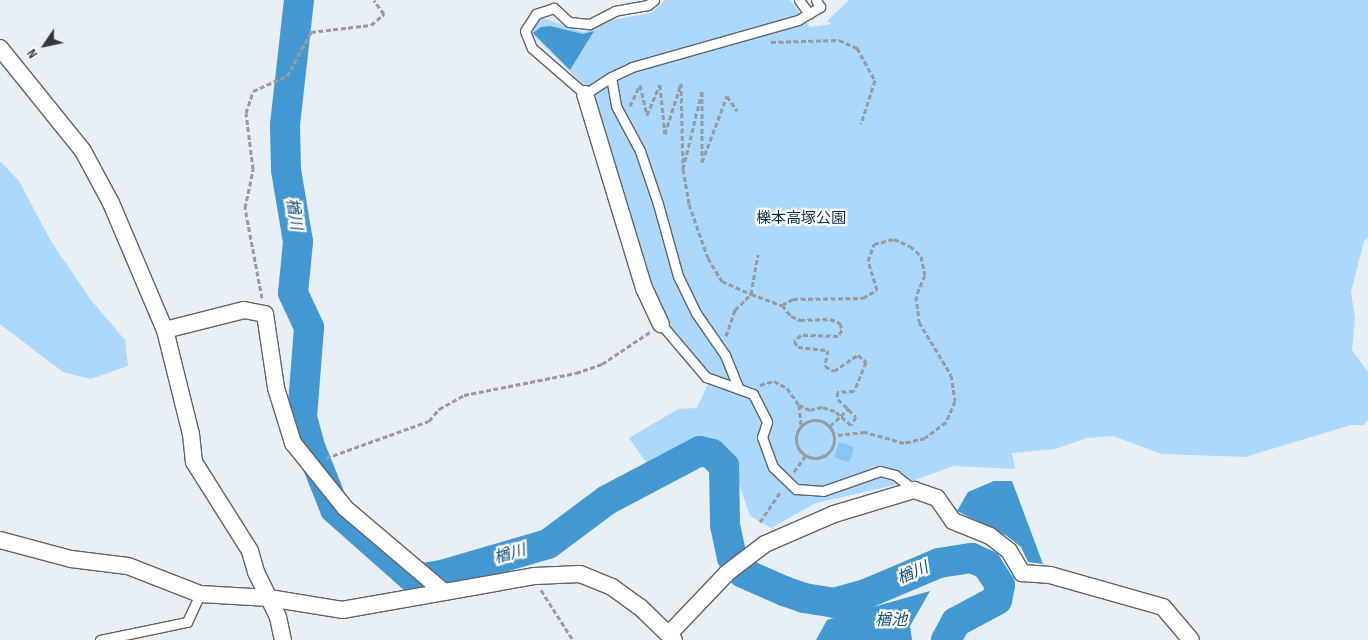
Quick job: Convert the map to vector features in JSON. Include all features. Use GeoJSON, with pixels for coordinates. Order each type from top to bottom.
{"type":"FeatureCollection","features":[{"type":"Feature","properties":{"kind":"street"},"geometry":{"type":"LineString","coordinates":[[0,48],[83,151],[111,203],[165,330],[191,434],[194,462],[250,550],[278,617],[283,640]]}},
{"type":"Feature","properties":{"kind":"street"},"geometry":{"type":"LineString","coordinates":[[585,94],[644,288],[662,324]]}},
{"type":"Feature","properties":{"kind":"street"},"geometry":{"type":"LineString","coordinates":[[165,330],[244,310],[265,314],[284,419],[293,443],[345,508],[444,592]]}},
{"type":"Feature","properties":{"kind":"street"},"geometry":{"type":"LineString","coordinates":[[0,540],[71,559],[128,566],[200,594],[269,598],[342,610],[535,576],[580,574],[612,587],[672,637],[722,578],[765,544],[834,514],[914,490],[937,498],[953,521],[990,536],[1009,551],[1022,573],[1050,575],[1163,607],[1191,640]]}},
{"type":"Feature","properties":{"kind":"lane"},"geometry":{"type":"LineString","coordinates":[[654,0],[648,5],[615,11],[589,24],[569,22],[554,8],[536,14],[524,31],[532,48],[585,94],[611,77],[632,67],[720,44],[809,14],[820,7],[816,0]]}},
{"type":"Feature","properties":{"kind":"lane"},"geometry":{"type":"LineString","coordinates":[[799,0],[809,14]]}},
{"type":"Feature","properties":{"kind":"lane"},"geometry":{"type":"LineString","coordinates":[[611,77],[618,111],[640,151],[678,276],[696,313],[725,355],[738,387]]}},
{"type":"Feature","properties":{"kind":"lane"},"geometry":{"type":"LineString","coordinates":[[662,324],[706,377],[753,394],[767,422],[762,437],[773,467],[796,489],[823,491],[880,471],[895,475],[914,490]]}},
{"type":"Feature","properties":{"kind":"lane"},"geometry":{"type":"LineString","coordinates":[[100,640],[187,622],[200,594]]}},
{"type":"Feature","properties":{"kind":"path"},"geometry":{"type":"LineString","coordinates":[[265,314],[245,208],[253,169],[246,113],[254,91],[287,76],[311,32],[371,25],[384,14],[374,0]]}},
{"type":"Feature","properties":{"kind":"path"},"geometry":{"type":"LineString","coordinates":[[760,42],[839,40],[857,48],[875,80],[861,124]]}},
{"type":"Feature","properties":{"kind":"path"},"geometry":{"type":"LineString","coordinates":[[618,111],[629,108],[640,84],[647,115],[660,85],[665,134],[681,83],[683,169],[689,204],[708,258],[722,281],[782,305],[791,316],[800,320],[830,320],[840,323],[842,330],[838,336],[801,335],[794,341],[798,347],[828,350],[825,366],[834,371],[858,354],[866,362],[854,391],[837,392],[838,399],[856,417],[851,424],[822,407],[810,410],[798,405]]}},
{"type":"Feature","properties":{"kind":"path"},"geometry":{"type":"LineString","coordinates":[[683,169],[702,91],[702,162],[727,96],[737,111]]}},
{"type":"Feature","properties":{"kind":"path"},"geometry":{"type":"LineString","coordinates":[[782,305],[793,299],[863,298],[877,290],[868,261],[874,244],[894,240],[910,246],[921,256],[925,275],[916,296],[919,322],[951,375],[954,400],[946,422],[925,438],[904,443],[864,432],[834,435]]}},
{"type":"Feature","properties":{"kind":"path"},"geometry":{"type":"LineString","coordinates":[[725,355],[726,331],[734,310],[751,294],[758,256]]}},
{"type":"Feature","properties":{"kind":"path"},"geometry":{"type":"LineString","coordinates":[[312,466],[327,458],[429,421],[439,408],[464,395],[576,373],[602,364],[662,324]]}},
{"type":"Feature","properties":{"kind":"path"},"geometry":{"type":"LineString","coordinates":[[753,394],[756,386],[774,381],[787,388],[798,405],[802,425],[796,441],[806,456],[822,456],[834,443],[834,435],[830,426],[821,420],[811,420],[802,425]]}},
{"type":"Feature","properties":{"kind":"path"},"geometry":{"type":"LineString","coordinates":[[830,426],[849,408]]}},
{"type":"Feature","properties":{"kind":"path"},"geometry":{"type":"LineString","coordinates":[[535,576],[546,601],[574,640]]}},
{"type":"Feature","properties":{"kind":"green space","name":"櫟本高塚公園"},"geometry":{"type":"Polygon","coordinates":[[[665,0],[790,0],[810,27],[832,24],[827,21],[849,0],[1368,0],[1368,238],[1364,241],[1351,292],[1355,318],[1352,350],[1368,372],[1368,420],[1364,425],[1351,425],[1245,457],[1162,454],[1113,436],[1087,438],[1055,449],[1012,453],[1015,469],[954,466],[912,481],[816,503],[771,528],[750,516],[730,457],[691,440],[648,465],[629,438],[678,409],[697,408],[712,375],[664,319],[643,273],[584,85],[532,34],[533,23],[543,18],[584,32],[600,22],[651,13],[665,0]]]}},
{"type":"Feature","properties":{"kind":"green space"},"geometry":{"type":"Polygon","coordinates":[[[0,161],[19,181],[52,243],[91,300],[125,340],[128,366],[91,379],[63,372],[0,324],[0,161]]]}},
{"type":"Feature","properties":{"kind":"water"},"geometry":{"type":"Polygon","coordinates":[[[550,26],[583,34],[594,31],[570,70],[533,33],[541,27],[550,26]]]}},
{"type":"Feature","properties":{"kind":"water"},"geometry":{"type":"Polygon","coordinates":[[[994,481],[1012,481],[1043,564],[1028,562],[1021,547],[1007,536],[957,511],[968,492],[994,481]]]}},
{"type":"Feature","properties":{"kind":"water","name":"楢池"},"geometry":{"type":"Polygon","coordinates":[[[930,591],[910,626],[912,640],[816,640],[827,620],[930,591]]]}},
{"type":"Feature","properties":{"kind":"building"},"geometry":{"type":"Polygon","coordinates":[[[839,442],[854,447],[849,462],[834,457],[839,442]]]}},
{"type":"Feature","properties":{"kind":"waterway","name":"楢川"},"geometry":{"type":"LineString","coordinates":[[299,0],[285,125],[286,170],[298,242],[293,293],[309,328],[302,417],[309,444],[335,509],[414,579],[442,575],[548,544],[607,500],[700,451],[712,454],[724,466],[725,525],[732,557],[743,573],[784,591],[804,598],[834,603],[868,593],[939,563],[972,558],[987,565],[1000,585],[997,600],[956,622],[946,640]]}}]}
